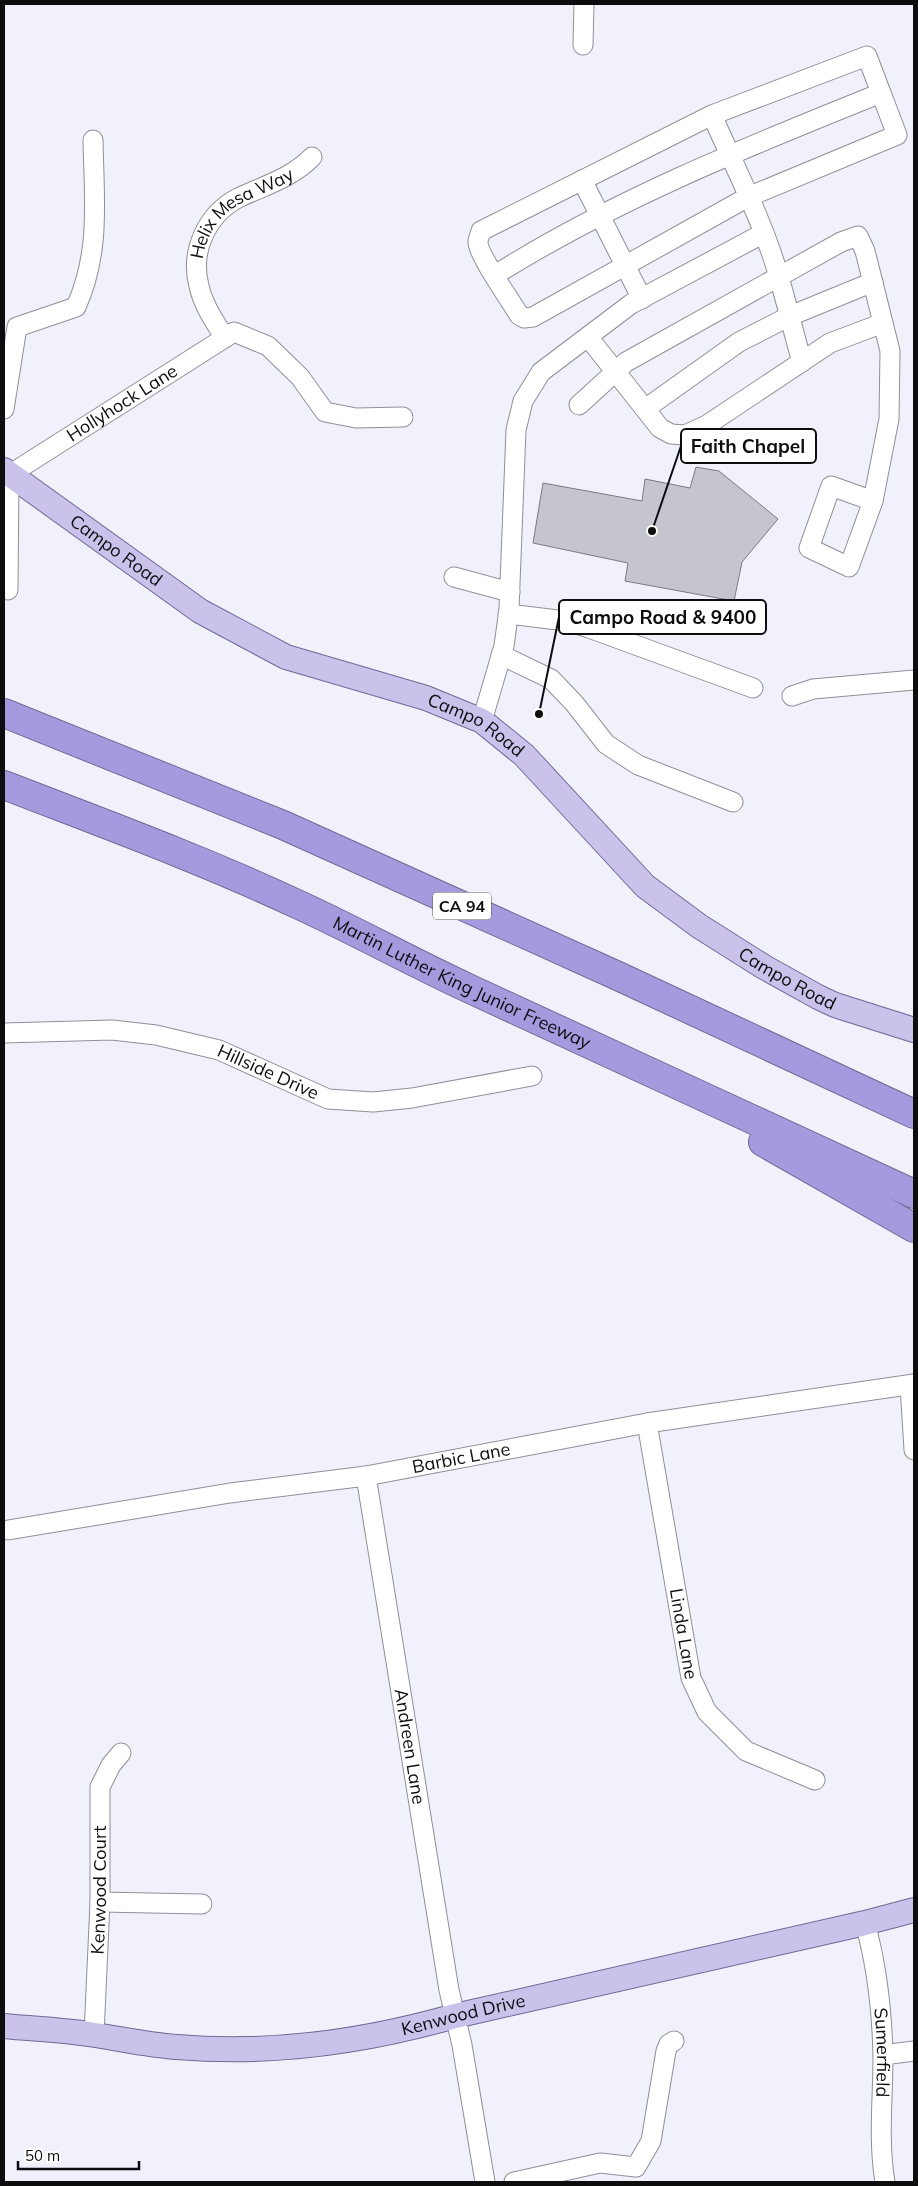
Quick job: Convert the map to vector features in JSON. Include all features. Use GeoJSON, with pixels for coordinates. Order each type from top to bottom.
{"type":"FeatureCollection","features":[{"type":"Feature","properties":{"kind":"highway","name":"CA 94"},"geometry":{"type":"LineString","coordinates":[[4,713],[283,825],[618,976],[914,1114]]}},
{"type":"Feature","properties":{"kind":"highway","name":"Martin Luther King Junior Freeway"},"geometry":{"type":"LineString","coordinates":[[4,785],[137,836],[296,903],[466,987],[613,1053],[672,1084],[914,1194]]}},
{"type":"Feature","properties":{"kind":"highway"},"geometry":{"type":"LineString","coordinates":[[613,1053],[707,1111],[914,1228]]}},
{"type":"Feature","properties":{"kind":"main road","name":"Campo Road"},"geometry":{"type":"LineString","coordinates":[[7,472],[200,610],[286,657],[426,698],[482,721],[524,755],[644,886],[699,926],[818,998],[914,1030]]}},
{"type":"Feature","properties":{"kind":"main road","name":"Kenwood Drive"},"geometry":{"type":"LineString","coordinates":[[4,2026],[94,2035],[176,2047],[213,2049],[287,2048],[372,2037],[455,2016],[865,1923],[914,1910]]}},
{"type":"Feature","properties":{"kind":"street"},"geometry":{"type":"LineString","coordinates":[[583,45],[584,4]]}},
{"type":"Feature","properties":{"kind":"street"},"geometry":{"type":"LineString","coordinates":[[867,56],[881,93],[897,135],[748,197],[533,316],[524,318],[519,315],[479,248],[477,241],[482,232],[712,115],[867,56]]}},
{"type":"Feature","properties":{"kind":"street"},"geometry":{"type":"LineString","coordinates":[[495,275],[600,216],[729,154],[881,93]]}},
{"type":"Feature","properties":{"kind":"street"},"geometry":{"type":"LineString","coordinates":[[712,115],[764,233],[779,276],[802,362]]}},
{"type":"Feature","properties":{"kind":"street"},"geometry":{"type":"LineString","coordinates":[[4,409],[17,327],[76,307],[85,287],[94,240],[93,140]]}},
{"type":"Feature","properties":{"kind":"street","name":"Helix Mesa Way"},"geometry":{"type":"LineString","coordinates":[[230,335],[206,306],[199,288],[196,261],[203,235],[218,213],[236,199],[302,168],[312,157]]}},
{"type":"Feature","properties":{"kind":"street"},"geometry":{"type":"LineString","coordinates":[[582,180],[642,299]]}},
{"type":"Feature","properties":{"kind":"street"},"geometry":{"type":"LineString","coordinates":[[482,721],[501,655],[508,614],[516,430],[523,401],[541,372],[631,304],[764,233]]}},
{"type":"Feature","properties":{"kind":"street"},"geometry":{"type":"LineString","coordinates":[[579,404],[626,362],[841,242],[858,236],[865,251],[890,351],[889,419],[873,501]]}},
{"type":"Feature","properties":{"kind":"street"},"geometry":{"type":"LineString","coordinates":[[644,408],[739,342],[790,316],[873,282]]}},
{"type":"Feature","properties":{"kind":"street"},"geometry":{"type":"LineString","coordinates":[[588,337],[660,428],[671,434],[685,435],[707,425],[830,343],[883,323]]}},
{"type":"Feature","properties":{"kind":"street"},"geometry":{"type":"LineString","coordinates":[[230,335],[268,346],[300,377],[325,412],[356,418],[404,417]]}},
{"type":"Feature","properties":{"kind":"street","name":"Hollyhock Lane"},"geometry":{"type":"LineString","coordinates":[[7,472],[230,335]]}},
{"type":"Feature","properties":{"kind":"street"},"geometry":{"type":"LineString","coordinates":[[7,472],[8,590]]}},
{"type":"Feature","properties":{"kind":"street"},"geometry":{"type":"LineString","coordinates":[[454,577],[510,592]]}},
{"type":"Feature","properties":{"kind":"street"},"geometry":{"type":"LineString","coordinates":[[508,614],[566,621],[753,688]]}},
{"type":"Feature","properties":{"kind":"street"},"geometry":{"type":"LineString","coordinates":[[501,655],[551,679],[574,703],[606,744],[638,765],[733,802]]}},
{"type":"Feature","properties":{"kind":"street"},"geometry":{"type":"LineString","coordinates":[[792,696],[812,689],[914,680]]}},
{"type":"Feature","properties":{"kind":"street","name":"Hillside Drive"},"geometry":{"type":"LineString","coordinates":[[4,1033],[112,1030],[156,1035],[219,1050],[328,1099],[373,1102],[412,1098],[532,1076]]}},
{"type":"Feature","properties":{"kind":"street"},"geometry":{"type":"LineString","coordinates":[[912,1385],[914,1450]]}},
{"type":"Feature","properties":{"kind":"street","name":"Barbic Lane"},"geometry":{"type":"LineString","coordinates":[[8,1530],[230,1493],[366,1476],[647,1423],[912,1385]]}},
{"type":"Feature","properties":{"kind":"street","name":"Linda Lane"},"geometry":{"type":"LineString","coordinates":[[647,1423],[691,1678],[707,1712],[746,1751],[815,1780]]}},
{"type":"Feature","properties":{"kind":"street","name":"Andreen Lane"},"geometry":{"type":"LineString","coordinates":[[366,1476],[449,1990],[462,2046],[485,2182]]}},
{"type":"Feature","properties":{"kind":"street","name":"Kenwood Court"},"geometry":{"type":"LineString","coordinates":[[94,2035],[102,1830],[100,1786],[111,1765],[121,1753]]}},
{"type":"Feature","properties":{"kind":"street"},"geometry":{"type":"LineString","coordinates":[[100,1902],[202,1904]]}},
{"type":"Feature","properties":{"kind":"street","name":"Sumerfield"},"geometry":{"type":"LineString","coordinates":[[865,1923],[873,1952],[880,2007],[883,2055],[881,2158],[885,2182]]}},
{"type":"Feature","properties":{"kind":"street"},"geometry":{"type":"LineString","coordinates":[[514,2182],[600,2164],[636,2167],[651,2141],[666,2051],[674,2041]]}},
{"type":"Feature","properties":{"kind":"street"},"geometry":{"type":"LineString","coordinates":[[883,2055],[914,2052]]}},
{"type":"Feature","properties":{"kind":"building"},"geometry":{"type":"Polygon","coordinates":[[[696,467],[719,471],[778,519],[742,562],[734,601],[625,581],[628,563],[533,543],[543,483],[642,501],[645,479],[690,488],[696,467]]]}},
{"type":"Feature","properties":{"kind":"place","name":"Faith Chapel"},"geometry":{"type":"Point","coordinates":[652,531]}},
{"type":"Feature","properties":{"kind":"place","name":"Campo Road & 9400"},"geometry":{"type":"Point","coordinates":[539,714]}}]}
